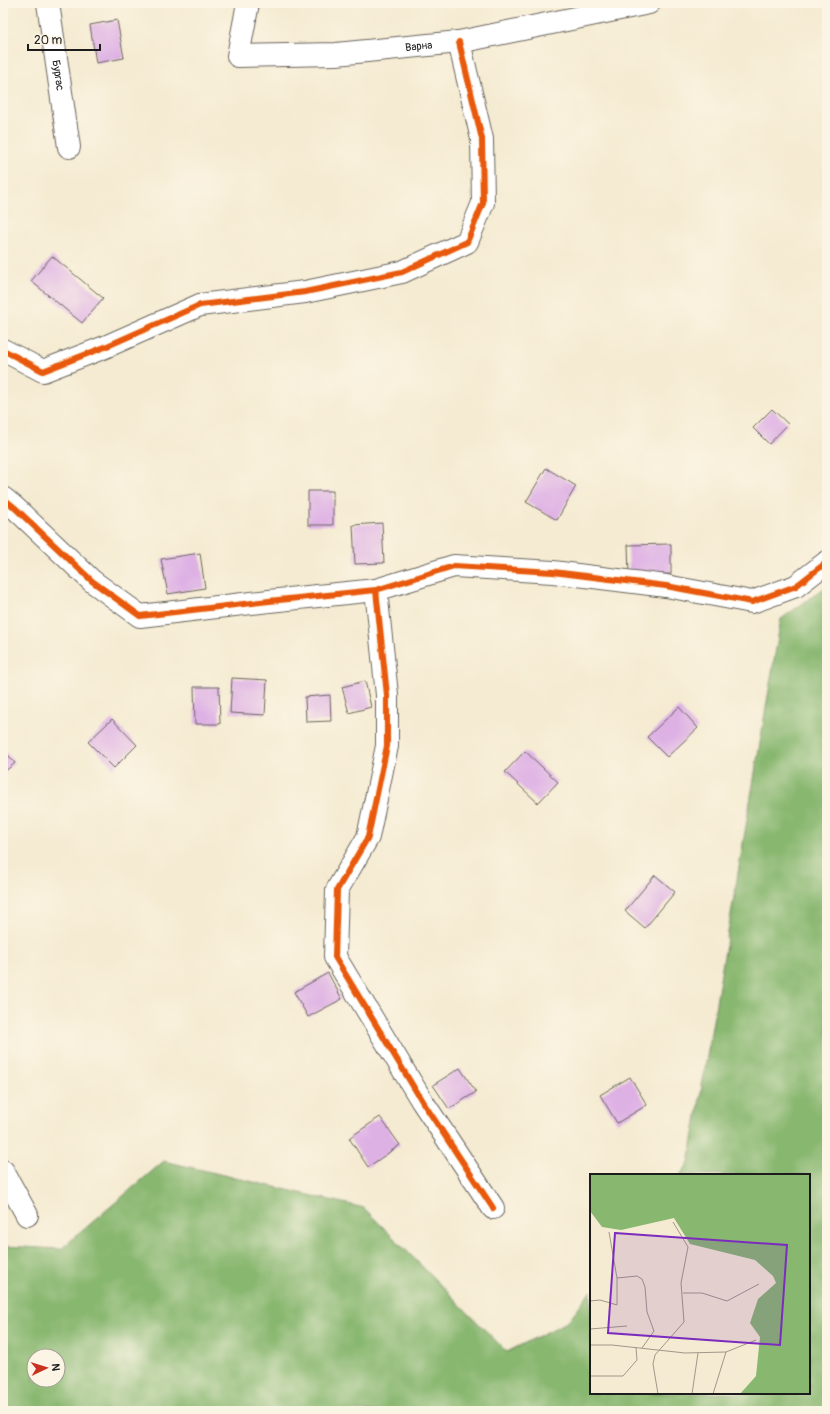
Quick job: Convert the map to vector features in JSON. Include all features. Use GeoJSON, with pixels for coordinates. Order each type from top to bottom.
{"type":"FeatureCollection","features":[{"type":"Feature","properties":{"kind":"street","name":"Бургас"},"geometry":{"type":"LineString","coordinates":[[48,3],[69,147]]}},
{"type":"Feature","properties":{"kind":"street","name":"Варна"},"geometry":{"type":"LineString","coordinates":[[248,3],[238,56],[336,54],[459,42],[649,3]]}},
{"type":"Feature","properties":{"kind":"street"},"geometry":{"type":"LineString","coordinates":[[3,350],[43,371],[105,347],[200,306],[305,292],[402,272],[467,242],[483,203],[482,139],[459,42]]}},
{"type":"Feature","properties":{"kind":"street"},"geometry":{"type":"LineString","coordinates":[[3,498],[92,581],[140,616],[376,590],[454,566],[553,572],[666,586],[752,602],[796,586],[827,562]]}},
{"type":"Feature","properties":{"kind":"street"},"geometry":{"type":"LineString","coordinates":[[376,590],[387,695],[387,746],[368,836],[337,890],[336,957],[422,1101],[493,1208]]}},
{"type":"Feature","properties":{"kind":"street"},"geometry":{"type":"LineString","coordinates":[[3,1171],[27,1215]]}},
{"type":"Feature","properties":{"kind":"green space"},"geometry":{"type":"Polygon","coordinates":[[[827,586],[827,1411],[3,1411],[3,1246],[61,1249],[164,1161],[364,1208],[507,1352],[567,1322],[590,1292],[590,1394],[810,1394],[810,1174],[681,1174],[689,1163],[781,619],[827,586]]]}},
{"type":"Feature","properties":{"kind":"building"},"geometry":{"type":"Polygon","coordinates":[[[117,20],[124,58],[96,63],[90,25],[117,20]]]}},
{"type":"Feature","properties":{"kind":"building"},"geometry":{"type":"Polygon","coordinates":[[[52,256],[103,298],[82,323],[31,281],[52,256]]]}},
{"type":"Feature","properties":{"kind":"building"},"geometry":{"type":"Polygon","coordinates":[[[772,409],[788,424],[769,444],[753,428],[772,409]]]}},
{"type":"Feature","properties":{"kind":"building"},"geometry":{"type":"Polygon","coordinates":[[[546,468],[576,486],[557,520],[526,502],[546,468]]]}},
{"type":"Feature","properties":{"kind":"building"},"geometry":{"type":"Polygon","coordinates":[[[308,491],[333,491],[333,525],[308,525],[308,491]]]}},
{"type":"Feature","properties":{"kind":"building"},"geometry":{"type":"Polygon","coordinates":[[[382,523],[384,563],[355,564],[353,525],[382,523]]]}},
{"type":"Feature","properties":{"kind":"building"},"geometry":{"type":"Polygon","coordinates":[[[671,544],[671,574],[629,575],[628,545],[671,544]]]}},
{"type":"Feature","properties":{"kind":"building"},"geometry":{"type":"Polygon","coordinates":[[[200,553],[205,588],[168,594],[161,559],[200,553]]]}},
{"type":"Feature","properties":{"kind":"building"},"geometry":{"type":"Polygon","coordinates":[[[232,678],[267,680],[265,715],[230,713],[232,678]]]}},
{"type":"Feature","properties":{"kind":"building"},"geometry":{"type":"Polygon","coordinates":[[[365,681],[371,707],[349,713],[342,687],[365,681]]]}},
{"type":"Feature","properties":{"kind":"building"},"geometry":{"type":"Polygon","coordinates":[[[194,687],[219,687],[220,724],[195,724],[194,687]]]}},
{"type":"Feature","properties":{"kind":"building"},"geometry":{"type":"Polygon","coordinates":[[[330,695],[331,721],[306,722],[305,697],[330,695]]]}},
{"type":"Feature","properties":{"kind":"building"},"geometry":{"type":"Polygon","coordinates":[[[679,707],[698,728],[667,757],[647,737],[679,707]]]}},
{"type":"Feature","properties":{"kind":"building"},"geometry":{"type":"Polygon","coordinates":[[[112,719],[137,745],[114,768],[88,742],[112,719]]]}},
{"type":"Feature","properties":{"kind":"building"},"geometry":{"type":"Polygon","coordinates":[[[3,749],[15,763],[3,773],[3,749]]]}},
{"type":"Feature","properties":{"kind":"building"},"geometry":{"type":"Polygon","coordinates":[[[525,751],[558,782],[538,803],[505,772],[525,751]]]}},
{"type":"Feature","properties":{"kind":"building"},"geometry":{"type":"Polygon","coordinates":[[[655,875],[675,892],[645,928],[625,911],[655,875]]]}},
{"type":"Feature","properties":{"kind":"building"},"geometry":{"type":"Polygon","coordinates":[[[328,973],[342,999],[308,1017],[294,992],[328,973]]]}},
{"type":"Feature","properties":{"kind":"building"},"geometry":{"type":"Polygon","coordinates":[[[460,1068],[476,1092],[449,1109],[433,1085],[460,1068]]]}},
{"type":"Feature","properties":{"kind":"building"},"geometry":{"type":"Polygon","coordinates":[[[630,1077],[647,1105],[617,1123],[600,1095],[630,1077]]]}},
{"type":"Feature","properties":{"kind":"building"},"geometry":{"type":"Polygon","coordinates":[[[380,1117],[400,1145],[368,1167],[349,1138],[380,1117]]]}},
{"type":"Feature","properties":{"kind":"cycle path"},"geometry":{"type":"LineString","coordinates":[[3,350],[43,371],[105,347],[200,305],[305,292],[402,272],[467,242],[483,203],[482,139],[459,42]]}},
{"type":"Feature","properties":{"kind":"cycle path"},"geometry":{"type":"LineString","coordinates":[[3,498],[92,581],[140,616],[376,590],[454,566],[553,572],[666,586],[752,602],[796,586],[827,562]]}},
{"type":"Feature","properties":{"kind":"cycle path"},"geometry":{"type":"LineString","coordinates":[[376,590],[387,695],[387,746],[368,837],[337,890],[335,957],[422,1101],[493,1208]]}}]}
